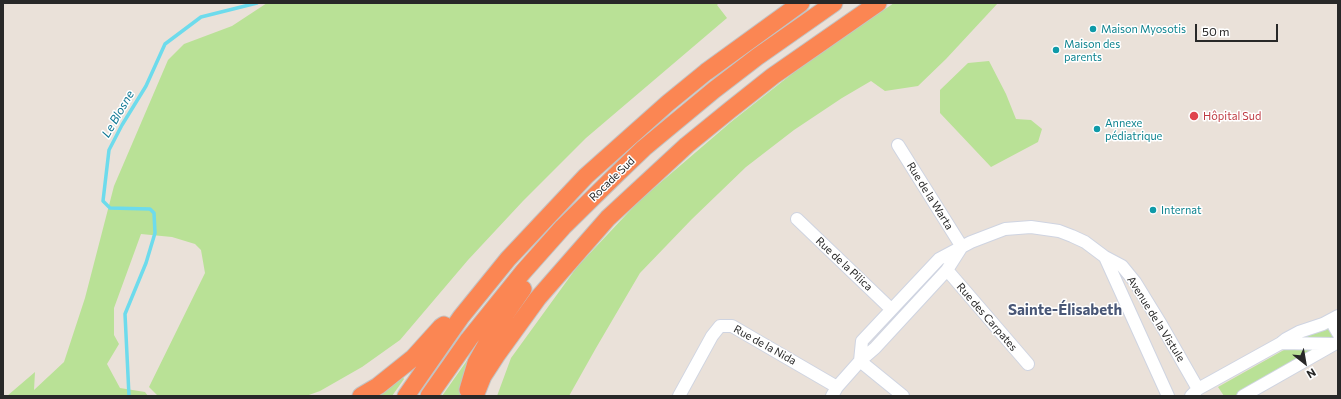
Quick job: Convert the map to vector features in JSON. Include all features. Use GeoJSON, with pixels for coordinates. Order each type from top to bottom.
{"type":"FeatureCollection","features":[{"type":"Feature","properties":{"kind":"highway","name":"Rocade Sud"},"geometry":{"type":"LineString","coordinates":[[406,396],[461,317],[508,259],[586,176],[668,102],[706,72],[801,3]]}},
{"type":"Feature","properties":{"kind":"highway","name":"Rocade Sud"},"geometry":{"type":"LineString","coordinates":[[429,396],[498,301],[563,228],[618,173],[678,120],[757,57],[834,3]]}},
{"type":"Feature","properties":{"kind":"highway"},"geometry":{"type":"LineString","coordinates":[[475,396],[483,376],[538,298],[608,218],[688,145],[730,110],[773,76],[878,3]]}},
{"type":"Feature","properties":{"kind":"highway"},"geometry":{"type":"LineString","coordinates":[[467,396],[476,363],[495,329],[508,309],[556,248],[563,228]]}},
{"type":"Feature","properties":{"kind":"highway"},"geometry":{"type":"LineString","coordinates":[[361,396],[378,386],[413,358],[441,326],[461,317]]}},
{"type":"Feature","properties":{"kind":"street","name":"Rue de la Warta"},"geometry":{"type":"LineString","coordinates":[[898,146],[962,247]]}},
{"type":"Feature","properties":{"kind":"street","name":"Rue de la Pilica"},"geometry":{"type":"LineString","coordinates":[[797,219],[891,309]]}},
{"type":"Feature","properties":{"kind":"street","name":"Avenue de la Vistule"},"geometry":{"type":"LineString","coordinates":[[860,361],[862,341],[939,259],[962,247],[1005,229],[1031,227],[1059,231],[1072,236],[1085,242],[1105,257],[1122,266],[1135,282],[1162,326],[1194,393]]}},
{"type":"Feature","properties":{"kind":"street"},"geometry":{"type":"LineString","coordinates":[[835,391],[860,361],[875,348],[947,270],[962,247]]}},
{"type":"Feature","properties":{"kind":"street","name":"Avenue de la Vistule"},"geometry":{"type":"LineString","coordinates":[[1105,257],[1168,396]]}},
{"type":"Feature","properties":{"kind":"street","name":"Rue des Carpates"},"geometry":{"type":"LineString","coordinates":[[947,270],[1028,364]]}},
{"type":"Feature","properties":{"kind":"street"},"geometry":{"type":"LineString","coordinates":[[1194,393],[1281,344],[1286,339],[1299,332],[1312,329],[1338,316]]}},
{"type":"Feature","properties":{"kind":"street"},"geometry":{"type":"LineString","coordinates":[[1337,340],[1334,321],[1338,316]]}},
{"type":"Feature","properties":{"kind":"street","name":"Rue de la Nida"},"geometry":{"type":"LineString","coordinates":[[679,396],[712,336],[720,326],[732,326],[835,391]]}},
{"type":"Feature","properties":{"kind":"street"},"geometry":{"type":"LineString","coordinates":[[1281,344],[1337,340]]}},
{"type":"Feature","properties":{"kind":"street"},"geometry":{"type":"LineString","coordinates":[[1244,396],[1337,340]]}},
{"type":"Feature","properties":{"kind":"street"},"geometry":{"type":"LineString","coordinates":[[860,361],[903,396]]}},
{"type":"Feature","properties":{"kind":"green space"},"geometry":{"type":"Polygon","coordinates":[[[267,3],[719,3],[717,5],[727,18],[586,138],[523,201],[468,260],[400,340],[362,367],[320,391],[306,396],[158,396],[149,387],[205,273],[201,250],[195,244],[172,237],[141,234],[114,308],[114,335],[119,344],[107,364],[120,388],[145,392],[148,396],[7,396],[35,372],[34,390],[64,362],[85,298],[114,186],[168,60],[184,44],[232,26],[267,3]]]}},
{"type":"Feature","properties":{"kind":"green space"},"geometry":{"type":"Polygon","coordinates":[[[894,3],[998,3],[946,59],[918,86],[885,91],[871,81],[842,98],[794,130],[746,167],[692,219],[640,273],[569,396],[497,396],[511,358],[577,267],[639,201],[731,122],[807,62],[894,3]]]}},
{"type":"Feature","properties":{"kind":"green space"},"geometry":{"type":"Polygon","coordinates":[[[989,61],[1006,94],[1016,119],[1031,120],[1042,129],[1038,142],[991,167],[940,113],[940,90],[968,63],[989,61]]]}},
{"type":"Feature","properties":{"kind":"green space"},"geometry":{"type":"Polygon","coordinates":[[[1331,324],[1337,338],[1302,337],[1331,324]]]}},
{"type":"Feature","properties":{"kind":"green space"},"geometry":{"type":"Polygon","coordinates":[[[1291,346],[1317,349],[1234,396],[1224,396],[1218,387],[1291,346]]]}},
{"type":"Feature","properties":{"kind":"green space"},"geometry":{"type":"Polygon","coordinates":[[[475,350],[462,396],[442,396],[468,359],[475,350]]]}},
{"type":"Feature","properties":{"kind":"green space"},"geometry":{"type":"Polygon","coordinates":[[[402,376],[404,379],[392,396],[372,396],[402,376]]]}},
{"type":"Feature","properties":{"kind":"waterway","name":"Le Blosne"},"geometry":{"type":"LineString","coordinates":[[129,396],[125,314],[146,263],[155,233],[154,213],[150,209],[110,208],[103,201],[109,150],[122,125],[146,86],[165,44],[201,17],[257,3]]}},
{"type":"Feature","properties":{"kind":"place","name":"Maison Myosotis"},"geometry":{"type":"Point","coordinates":[1093,29]}},
{"type":"Feature","properties":{"kind":"place","name":"Maison des parents"},"geometry":{"type":"Point","coordinates":[1056,50]}},
{"type":"Feature","properties":{"kind":"place","name":"Hôpital Sud"},"geometry":{"type":"Point","coordinates":[1194,116]}},
{"type":"Feature","properties":{"kind":"place","name":"Annexe pédiatrique"},"geometry":{"type":"Point","coordinates":[1097,129]}},
{"type":"Feature","properties":{"kind":"place","name":"Internat"},"geometry":{"type":"Point","coordinates":[1153,210]}},
{"type":"Feature","properties":{"kind":"district","name":"Sainte-Élisabeth"},"geometry":{"type":"Point","coordinates":[1065,310]}}]}
